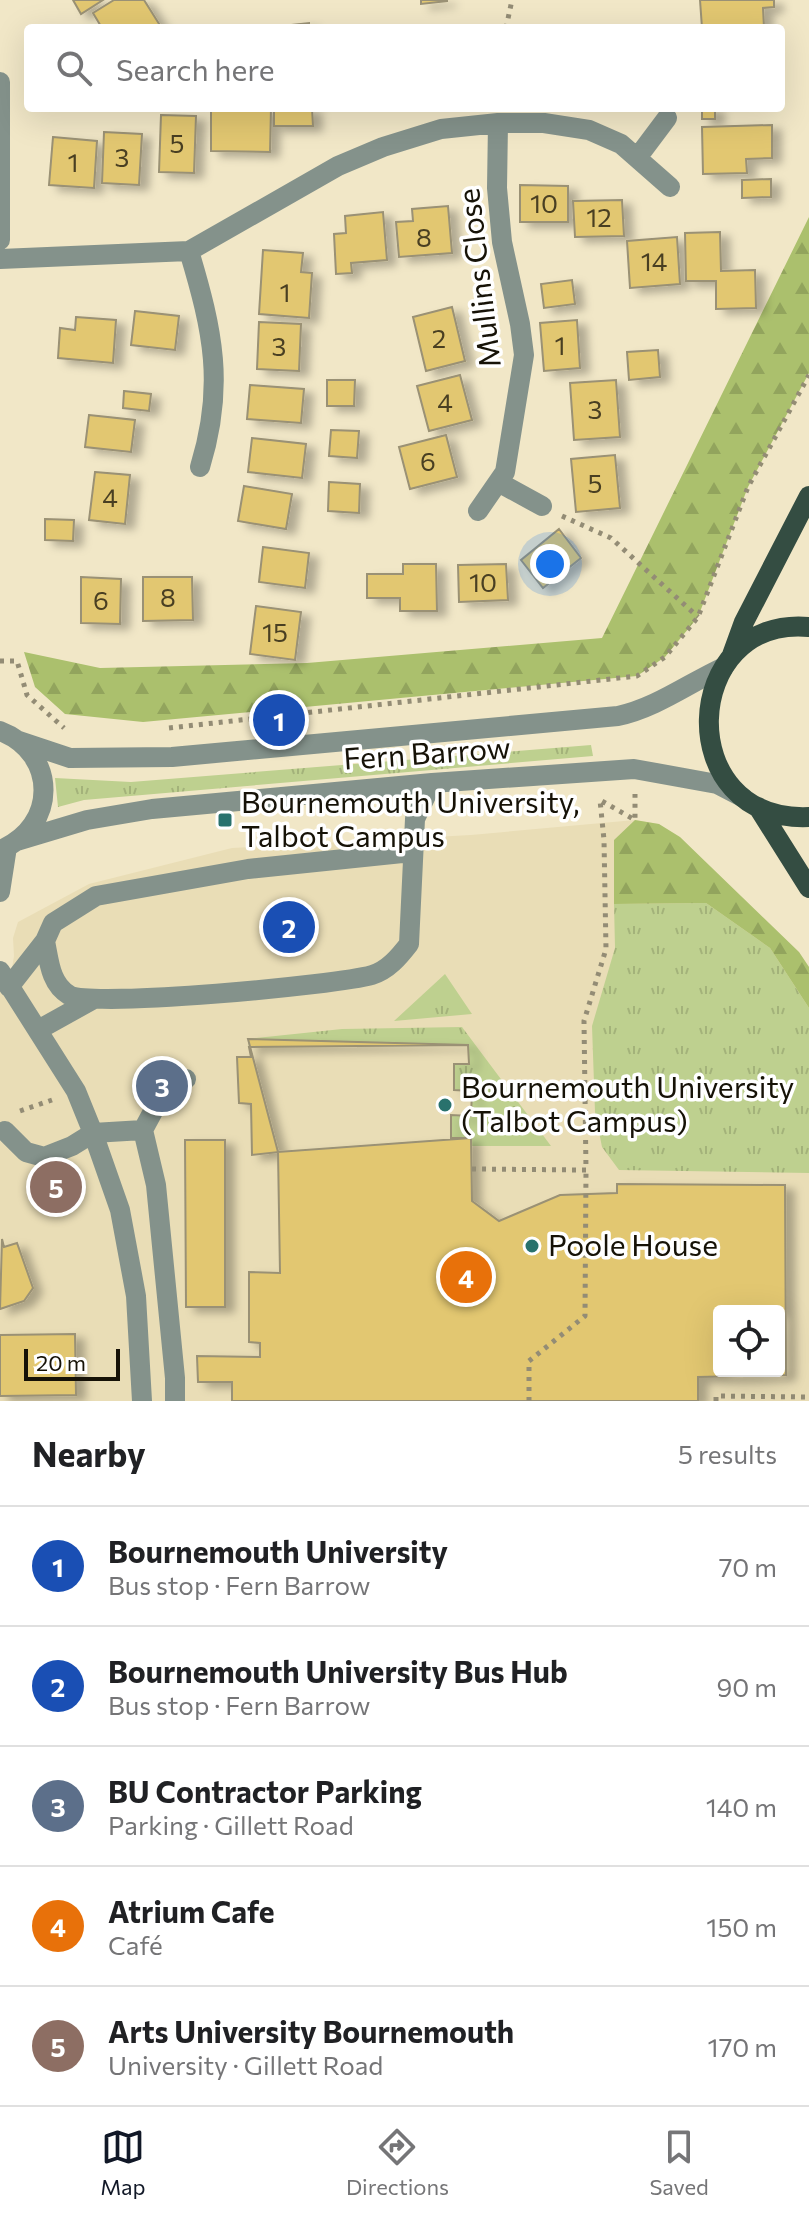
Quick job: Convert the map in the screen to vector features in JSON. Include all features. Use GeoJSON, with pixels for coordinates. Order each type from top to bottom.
{"type":"FeatureCollection","features":[{"type":"Feature","properties":{"kind":"main road"},"geometry":{"type":"LineString","coordinates":[[809,496],[744,622],[728,663],[715,683],[710,701],[708,737],[723,775],[751,802],[809,888]]}},
{"type":"Feature","properties":{"kind":"main road"},"geometry":{"type":"LineString","coordinates":[[728,663],[748,643],[767,633],[792,627],[809,627]]}},
{"type":"Feature","properties":{"kind":"main road"},"geometry":{"type":"LineString","coordinates":[[751,802],[785,816],[809,817]]}},
{"type":"Feature","properties":{"kind":"street"},"geometry":{"type":"LineString","coordinates":[[0,82],[0,240]]}},
{"type":"Feature","properties":{"kind":"street"},"geometry":{"type":"LineString","coordinates":[[637,158],[667,118]]}},
{"type":"Feature","properties":{"kind":"street"},"geometry":{"type":"LineString","coordinates":[[0,259],[189,251],[338,166],[383,147],[441,129],[498,123],[544,123],[589,130],[621,144],[670,187]]}},
{"type":"Feature","properties":{"kind":"street","name":"Mullins Close"},"geometry":{"type":"LineString","coordinates":[[478,511],[505,472],[524,355],[502,242],[497,188],[498,123]]}},
{"type":"Feature","properties":{"kind":"street"},"geometry":{"type":"LineString","coordinates":[[189,251],[205,306],[214,357],[211,432],[200,467]]}},
{"type":"Feature","properties":{"kind":"street"},"geometry":{"type":"LineString","coordinates":[[498,482],[542,506]]}},
{"type":"Feature","properties":{"kind":"street","name":"Fern Barrow"},"geometry":{"type":"LineString","coordinates":[[6,731],[70,758],[172,757],[496,729],[632,713],[728,663]]}},
{"type":"Feature","properties":{"kind":"street","name":"Fern Barrow"},"geometry":{"type":"LineString","coordinates":[[6,731],[30,752],[40,769],[44,794],[37,818],[8,846]]}},
{"type":"Feature","properties":{"kind":"street","name":"Fern Barrow"},"geometry":{"type":"LineString","coordinates":[[8,846],[87,820],[137,811],[432,783],[634,769],[717,784],[751,802]]}},
{"type":"Feature","properties":{"kind":"street"},"geometry":{"type":"LineString","coordinates":[[45,941],[52,974],[61,988],[72,996],[92,1000],[207,994],[344,980],[382,971],[398,959],[412,934],[415,819],[432,783]]}},
{"type":"Feature","properties":{"kind":"street"},"geometry":{"type":"LineString","coordinates":[[0,892],[8,846]]}},
{"type":"Feature","properties":{"kind":"street"},"geometry":{"type":"LineString","coordinates":[[142,1401],[136,1296],[127,1237],[93,1133],[76,1091],[4,979],[45,941],[53,923],[96,896],[248,869],[412,852]]}},
{"type":"Feature","properties":{"kind":"street"},"geometry":{"type":"LineString","coordinates":[[38,1030],[92,1000]]}},
{"type":"Feature","properties":{"kind":"street"},"geometry":{"type":"LineString","coordinates":[[175,1401],[156,1185],[143,1130],[157,1104],[186,1079]]}},
{"type":"Feature","properties":{"kind":"street"},"geometry":{"type":"LineString","coordinates":[[7,1125],[26,1152],[44,1157],[72,1146],[93,1133],[143,1130]]}},
{"type":"Feature","properties":{"kind":"path"},"geometry":{"type":"LineString","coordinates":[[507,24],[512,0]]}},
{"type":"Feature","properties":{"kind":"path"},"geometry":{"type":"LineString","coordinates":[[163,729],[637,676],[665,657],[698,617],[748,487],[809,375]]}},
{"type":"Feature","properties":{"kind":"path"},"geometry":{"type":"LineString","coordinates":[[542,506],[611,538],[698,617]]}},
{"type":"Feature","properties":{"kind":"path"},"geometry":{"type":"LineString","coordinates":[[0,661],[17,661],[27,695],[68,731]]}},
{"type":"Feature","properties":{"kind":"path"},"geometry":{"type":"LineString","coordinates":[[614,678],[632,713]]}},
{"type":"Feature","properties":{"kind":"path"},"geometry":{"type":"LineString","coordinates":[[529,1401],[529,1361],[585,1316],[584,1021],[606,949],[600,800],[635,820],[634,769]]}},
{"type":"Feature","properties":{"kind":"path"},"geometry":{"type":"LineString","coordinates":[[7,1125],[18,1112],[76,1091]]}},
{"type":"Feature","properties":{"kind":"path"},"geometry":{"type":"LineString","coordinates":[[472,1169],[586,1170]]}},
{"type":"Feature","properties":{"kind":"path"},"geometry":{"type":"LineString","coordinates":[[716,1401],[716,1396],[809,1397]]}},
{"type":"Feature","properties":{"kind":"shaded area","name":"Bournemouth University (Talbot Campus)"},"geometry":{"type":"Polygon","coordinates":[[[635,820],[659,824],[799,952],[809,967],[809,1401],[0,1401],[0,971],[9,986],[14,956],[13,938],[18,922],[89,884],[232,848],[471,835],[635,820]]]}},
{"type":"Feature","properties":{"kind":"green space"},"geometry":{"type":"Polygon","coordinates":[[[809,217],[809,373],[748,487],[698,617],[665,657],[637,676],[143,722],[65,714],[35,687],[24,652],[100,668],[307,663],[602,638],[809,217]]]}},
{"type":"Feature","properties":{"kind":"green space"},"geometry":{"type":"Polygon","coordinates":[[[591,745],[593,756],[84,800],[58,807],[55,778],[131,782],[591,745]]]}},
{"type":"Feature","properties":{"kind":"green space"},"geometry":{"type":"Polygon","coordinates":[[[635,820],[659,824],[680,837],[799,952],[809,967],[809,1008],[770,948],[706,903],[614,904],[614,840],[635,820]]]}},
{"type":"Feature","properties":{"kind":"green space"},"geometry":{"type":"Polygon","coordinates":[[[706,903],[770,948],[809,1008],[809,1173],[619,1170],[602,1147],[595,1112],[592,1026],[615,948],[614,904],[706,903]]]}},
{"type":"Feature","properties":{"kind":"green space"},"geometry":{"type":"Polygon","coordinates":[[[445,974],[472,1014],[394,1021],[445,974]]]}},
{"type":"Feature","properties":{"kind":"green space"},"geometry":{"type":"Polygon","coordinates":[[[462,1027],[551,1146],[472,1146],[471,1138],[451,1138],[451,1115],[471,1115],[472,1091],[454,1090],[454,1064],[469,1063],[468,1045],[249,1047],[248,1039],[342,1029],[462,1027]]]}},
{"type":"Feature","properties":{"kind":"building"},"geometry":{"type":"Polygon","coordinates":[[[73,0],[103,0],[81,14],[73,0]]]}},
{"type":"Feature","properties":{"kind":"building"},"geometry":{"type":"Polygon","coordinates":[[[114,0],[144,0],[159,24],[100,24],[93,13],[114,0]]]}},
{"type":"Feature","properties":{"kind":"building"},"geometry":{"type":"Polygon","coordinates":[[[421,0],[447,0],[447,1],[421,4],[421,0]]]}},
{"type":"Feature","properties":{"kind":"building"},"geometry":{"type":"Polygon","coordinates":[[[700,0],[774,0],[774,7],[763,8],[764,24],[702,24],[700,0]]]}},
{"type":"Feature","properties":{"kind":"building"},"geometry":{"type":"Polygon","coordinates":[[[211,112],[271,112],[270,152],[211,151],[211,112]]]}},
{"type":"Feature","properties":{"kind":"building"},"geometry":{"type":"Polygon","coordinates":[[[274,112],[312,112],[313,126],[274,126],[274,112]]]}},
{"type":"Feature","properties":{"kind":"building"},"geometry":{"type":"Polygon","coordinates":[[[702,112],[715,112],[715,119],[702,119],[702,112]]]}},
{"type":"Feature","properties":{"kind":"building"},"geometry":{"type":"Polygon","coordinates":[[[161,115],[196,116],[194,173],[159,172],[161,115]]]}},
{"type":"Feature","properties":{"kind":"building"},"geometry":{"type":"Polygon","coordinates":[[[772,125],[772,158],[746,159],[747,173],[703,174],[702,127],[772,125]]]}},
{"type":"Feature","properties":{"kind":"building"},"geometry":{"type":"Polygon","coordinates":[[[104,132],[142,134],[139,185],[102,183],[104,132]]]}},
{"type":"Feature","properties":{"kind":"building"},"geometry":{"type":"Polygon","coordinates":[[[53,137],[97,141],[94,188],[49,185],[53,137]]]}},
{"type":"Feature","properties":{"kind":"building"},"geometry":{"type":"Polygon","coordinates":[[[771,179],[771,197],[742,198],[742,180],[771,179]]]}},
{"type":"Feature","properties":{"kind":"building"},"geometry":{"type":"Polygon","coordinates":[[[520,185],[568,186],[568,222],[520,222],[520,185]]]}},
{"type":"Feature","properties":{"kind":"building"},"geometry":{"type":"Polygon","coordinates":[[[622,200],[624,236],[575,237],[573,201],[622,200]]]}},
{"type":"Feature","properties":{"kind":"building"},"geometry":{"type":"Polygon","coordinates":[[[448,206],[452,253],[399,257],[396,222],[413,221],[412,209],[448,206]]]}},
{"type":"Feature","properties":{"kind":"building"},"geometry":{"type":"Polygon","coordinates":[[[383,212],[387,260],[351,263],[352,273],[336,274],[334,234],[346,233],[345,216],[383,212]]]}},
{"type":"Feature","properties":{"kind":"building"},"geometry":{"type":"Polygon","coordinates":[[[720,232],[721,271],[755,270],[756,308],[716,309],[716,281],[686,281],[685,233],[720,232]]]}},
{"type":"Feature","properties":{"kind":"building"},"geometry":{"type":"Polygon","coordinates":[[[677,237],[680,284],[630,288],[627,241],[677,237]]]}},
{"type":"Feature","properties":{"kind":"building"},"geometry":{"type":"Polygon","coordinates":[[[263,250],[303,253],[301,272],[312,273],[309,318],[259,314],[263,250]]]}},
{"type":"Feature","properties":{"kind":"building"},"geometry":{"type":"Polygon","coordinates":[[[572,280],[575,304],[544,308],[541,284],[572,280]]]}},
{"type":"Feature","properties":{"kind":"building"},"geometry":{"type":"Polygon","coordinates":[[[452,307],[465,361],[426,371],[413,317],[452,307]]]}},
{"type":"Feature","properties":{"kind":"building"},"geometry":{"type":"Polygon","coordinates":[[[135,311],[179,316],[175,350],[131,345],[135,311]]]}},
{"type":"Feature","properties":{"kind":"building"},"geometry":{"type":"Polygon","coordinates":[[[76,317],[116,320],[113,363],[58,358],[60,328],[75,330],[76,317]]]}},
{"type":"Feature","properties":{"kind":"building"},"geometry":{"type":"Polygon","coordinates":[[[577,320],[580,368],[544,371],[540,323],[577,320]]]}},
{"type":"Feature","properties":{"kind":"building"},"geometry":{"type":"Polygon","coordinates":[[[259,322],[301,324],[299,371],[257,369],[259,322]]]}},
{"type":"Feature","properties":{"kind":"building"},"geometry":{"type":"Polygon","coordinates":[[[658,350],[660,377],[629,380],[627,352],[658,350]]]}},
{"type":"Feature","properties":{"kind":"building"},"geometry":{"type":"Polygon","coordinates":[[[460,375],[472,420],[429,431],[417,386],[460,375]]]}},
{"type":"Feature","properties":{"kind":"building"},"geometry":{"type":"Polygon","coordinates":[[[327,380],[355,380],[354,406],[327,406],[327,380]]]}},
{"type":"Feature","properties":{"kind":"building"},"geometry":{"type":"Polygon","coordinates":[[[616,380],[620,437],[574,440],[570,383],[616,380]]]}},
{"type":"Feature","properties":{"kind":"building"},"geometry":{"type":"Polygon","coordinates":[[[250,385],[304,389],[301,423],[247,419],[250,385]]]}},
{"type":"Feature","properties":{"kind":"building"},"geometry":{"type":"Polygon","coordinates":[[[124,391],[151,394],[149,411],[123,408],[124,391]]]}},
{"type":"Feature","properties":{"kind":"building"},"geometry":{"type":"Polygon","coordinates":[[[89,415],[135,420],[131,452],[85,447],[89,415]]]}},
{"type":"Feature","properties":{"kind":"building"},"geometry":{"type":"Polygon","coordinates":[[[331,430],[359,431],[357,458],[329,456],[331,430]]]}},
{"type":"Feature","properties":{"kind":"building"},"geometry":{"type":"Polygon","coordinates":[[[446,435],[457,477],[410,489],[399,447],[446,435]]]}},
{"type":"Feature","properties":{"kind":"building"},"geometry":{"type":"Polygon","coordinates":[[[252,438],[306,444],[302,478],[248,472],[252,438]]]}},
{"type":"Feature","properties":{"kind":"building"},"geometry":{"type":"Polygon","coordinates":[[[615,455],[620,508],[576,512],[571,459],[615,455]]]}},
{"type":"Feature","properties":{"kind":"building"},"geometry":{"type":"Polygon","coordinates":[[[95,472],[130,475],[125,524],[89,520],[95,472]]]}},
{"type":"Feature","properties":{"kind":"building"},"geometry":{"type":"Polygon","coordinates":[[[329,482],[360,484],[359,513],[328,511],[329,482]]]}},
{"type":"Feature","properties":{"kind":"building"},"geometry":{"type":"Polygon","coordinates":[[[244,486],[292,494],[286,529],[238,521],[244,486]]]}},
{"type":"Feature","properties":{"kind":"building"},"geometry":{"type":"Polygon","coordinates":[[[45,519],[74,520],[73,541],[45,540],[45,519]]]}},
{"type":"Feature","properties":{"kind":"building"},"geometry":{"type":"Polygon","coordinates":[[[559,529],[581,558],[543,588],[521,560],[559,529]]]}},
{"type":"Feature","properties":{"kind":"building"},"geometry":{"type":"Polygon","coordinates":[[[263,547],[309,553],[305,588],[259,582],[263,547]]]}},
{"type":"Feature","properties":{"kind":"building"},"geometry":{"type":"Polygon","coordinates":[[[403,564],[436,564],[437,611],[400,611],[400,598],[367,598],[367,574],[403,574],[403,564]]]}},
{"type":"Feature","properties":{"kind":"building"},"geometry":{"type":"Polygon","coordinates":[[[506,564],[508,600],[459,602],[458,565],[506,564]]]}},
{"type":"Feature","properties":{"kind":"building"},"geometry":{"type":"Polygon","coordinates":[[[81,577],[121,579],[120,624],[81,623],[81,577]]]}},
{"type":"Feature","properties":{"kind":"building"},"geometry":{"type":"Polygon","coordinates":[[[143,577],[192,577],[193,620],[143,621],[143,577]]]}},
{"type":"Feature","properties":{"kind":"building"},"geometry":{"type":"Polygon","coordinates":[[[256,606],[301,612],[295,660],[250,654],[256,606]]]}},
{"type":"Feature","properties":{"kind":"building"},"geometry":{"type":"Polygon","coordinates":[[[248,1039],[468,1045],[469,1064],[454,1064],[454,1090],[472,1091],[471,1116],[451,1115],[451,1138],[471,1138],[278,1152],[248,1039]]]}},
{"type":"Feature","properties":{"kind":"building","name":"Poole House"},"geometry":{"type":"Polygon","coordinates":[[[468,1045],[469,1064],[454,1064],[454,1090],[472,1091],[471,1116],[451,1115],[451,1138],[471,1138],[472,1201],[499,1221],[560,1195],[617,1193],[617,1184],[785,1185],[786,1375],[785,1305],[713,1305],[713,1377],[698,1377],[698,1401],[232,1401],[232,1382],[198,1382],[197,1356],[260,1357],[260,1343],[249,1342],[249,1272],[280,1273],[278,1152],[252,1155],[251,1104],[239,1103],[237,1057],[251,1057],[249,1047],[468,1045]]]}},
{"type":"Feature","properties":{"kind":"building"},"geometry":{"type":"Polygon","coordinates":[[[185,1140],[225,1140],[225,1307],[186,1307],[185,1140]]]}},
{"type":"Feature","properties":{"kind":"building"},"geometry":{"type":"Polygon","coordinates":[[[2,1239],[4,1247],[17,1243],[33,1288],[24,1301],[0,1309],[2,1239]]]}},
{"type":"Feature","properties":{"kind":"building"},"geometry":{"type":"Polygon","coordinates":[[[75,1334],[76,1395],[0,1396],[0,1335],[75,1334]]]}},
{"type":"Feature","properties":{"kind":"place","name":"Bournemouth University"},"geometry":{"type":"Point","coordinates":[279,720]}},
{"type":"Feature","properties":{"kind":"place","name":"Bournemouth University, Talbot Campus"},"geometry":{"type":"Point","coordinates":[225,820]}},
{"type":"Feature","properties":{"kind":"place","name":"Bournemouth University Bus Hub"},"geometry":{"type":"Point","coordinates":[289,927]}},
{"type":"Feature","properties":{"kind":"place","name":"BU Contractor Parking"},"geometry":{"type":"Point","coordinates":[162,1086]}},
{"type":"Feature","properties":{"kind":"place","name":"Bournemouth University (Talbot Campus)"},"geometry":{"type":"Point","coordinates":[445,1105]}},
{"type":"Feature","properties":{"kind":"place","name":"Arts University Bournemouth"},"geometry":{"type":"Point","coordinates":[56,1187]}},
{"type":"Feature","properties":{"kind":"place","name":"Poole House"},"geometry":{"type":"Point","coordinates":[532,1246]}},
{"type":"Feature","properties":{"kind":"place","name":"Atrium Cafe"},"geometry":{"type":"Point","coordinates":[466,1277]}}]}
